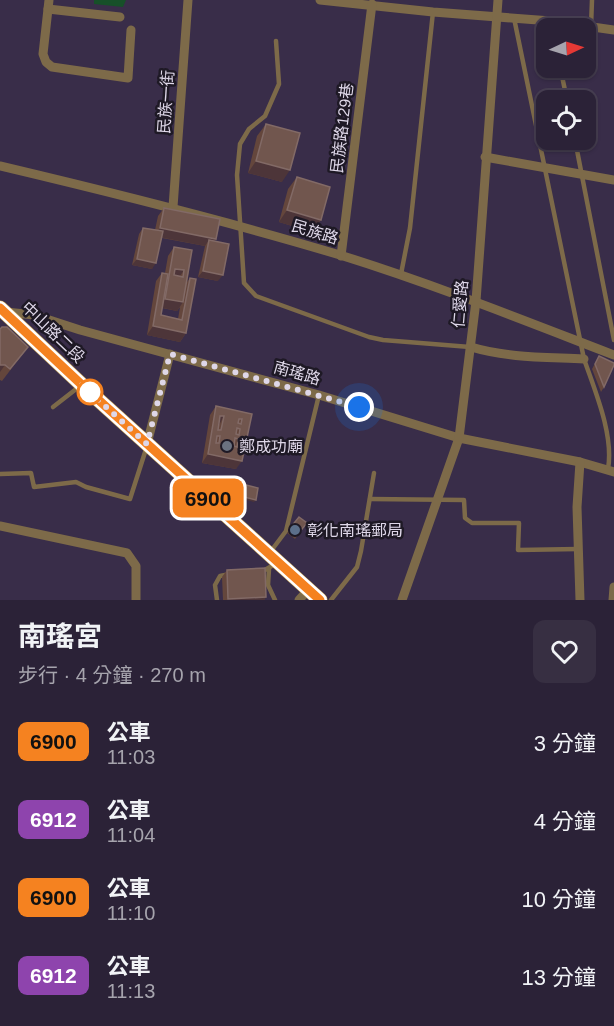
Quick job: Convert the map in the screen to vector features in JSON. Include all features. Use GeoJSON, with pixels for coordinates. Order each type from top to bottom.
{"type":"FeatureCollection","features":[{"type":"Feature","properties":{"kind":"main road","name":"中山路二段"},"geometry":{"type":"LineString","coordinates":[[3,310],[272,561],[304,595],[320,600]]}},
{"type":"Feature","properties":{"kind":"street","name":"民族一街"},"geometry":{"type":"LineString","coordinates":[[173,207],[188,0]]}},
{"type":"Feature","properties":{"kind":"street"},"geometry":{"type":"LineString","coordinates":[[320,0],[536,20]]}},
{"type":"Feature","properties":{"kind":"street","name":"仁愛路"},"geometry":{"type":"LineString","coordinates":[[402,600],[459,438],[476,301],[498,0]]}},
{"type":"Feature","properties":{"kind":"street","name":"民族路129巷"},"geometry":{"type":"LineString","coordinates":[[341,256],[372,4]]}},
{"type":"Feature","properties":{"kind":"street"},"geometry":{"type":"LineString","coordinates":[[120,17],[49,5],[43,54],[46,62],[52,67],[128,78],[131,30]]}},
{"type":"Feature","properties":{"kind":"street"},"geometry":{"type":"LineString","coordinates":[[596,28],[614,30]]}},
{"type":"Feature","properties":{"kind":"street"},"geometry":{"type":"LineString","coordinates":[[486,158],[614,177]]}},
{"type":"Feature","properties":{"kind":"street","name":"民族路"},"geometry":{"type":"LineString","coordinates":[[0,165],[173,207],[341,256],[476,301],[614,355]]}},
{"type":"Feature","properties":{"kind":"street","name":"南瑤路"},"geometry":{"type":"LineString","coordinates":[[3,310],[34,315],[80,330],[319,395],[459,438],[580,462],[611,471]]}},
{"type":"Feature","properties":{"kind":"street"},"geometry":{"type":"LineString","coordinates":[[471,347],[487,352],[531,358],[584,359]]}},
{"type":"Feature","properties":{"kind":"street"},"geometry":{"type":"LineString","coordinates":[[147,444],[170,354]]}},
{"type":"Feature","properties":{"kind":"street"},"geometry":{"type":"LineString","coordinates":[[580,462],[577,507],[580,600]]}},
{"type":"Feature","properties":{"kind":"street"},"geometry":{"type":"LineString","coordinates":[[0,526],[127,553],[136,566],[136,600]]}},
{"type":"Feature","properties":{"kind":"street"},"geometry":{"type":"LineString","coordinates":[[613,600],[614,587]]}},
{"type":"Feature","properties":{"kind":"lane"},"geometry":{"type":"LineString","coordinates":[[591,18],[592,0]]}},
{"type":"Feature","properties":{"kind":"lane"},"geometry":{"type":"LineString","coordinates":[[401,276],[410,228],[433,12]]}},
{"type":"Feature","properties":{"kind":"lane"},"geometry":{"type":"LineString","coordinates":[[514,18],[584,359],[603,412],[611,471]]}},
{"type":"Feature","properties":{"kind":"lane"},"geometry":{"type":"LineString","coordinates":[[276,41],[279,84],[265,116],[249,129],[240,144],[237,175],[244,283],[256,296],[383,340],[471,347]]}},
{"type":"Feature","properties":{"kind":"lane"},"geometry":{"type":"LineString","coordinates":[[577,150],[614,340]]}},
{"type":"Feature","properties":{"kind":"lane"},"geometry":{"type":"LineString","coordinates":[[53,406],[82,385]]}},
{"type":"Feature","properties":{"kind":"lane"},"geometry":{"type":"LineString","coordinates":[[275,600],[268,585],[272,561],[286,531],[319,395]]}},
{"type":"Feature","properties":{"kind":"lane"},"geometry":{"type":"LineString","coordinates":[[0,474],[31,473],[34,487],[76,482],[130,499],[147,444]]}},
{"type":"Feature","properties":{"kind":"lane"},"geometry":{"type":"LineString","coordinates":[[331,600],[357,567],[374,473]]}},
{"type":"Feature","properties":{"kind":"lane"},"geometry":{"type":"LineString","coordinates":[[370,499],[464,500],[465,518],[472,523],[519,523],[518,550],[578,549]]}},
{"type":"Feature","properties":{"kind":"lane"},"geometry":{"type":"LineString","coordinates":[[251,574],[260,573],[272,561]]}},
{"type":"Feature","properties":{"kind":"lane"},"geometry":{"type":"LineString","coordinates":[[217,600],[215,585],[220,576],[233,574]]}},
{"type":"Feature","properties":{"kind":"green space"},"geometry":{"type":"Polygon","coordinates":[[[94,0],[126,0],[123,7],[94,4],[94,0]]]}},
{"type":"Feature","properties":{"kind":"building"},"geometry":{"type":"Polygon","coordinates":[[[266,124],[300,133],[290,170],[256,161],[266,124]]]}},
{"type":"Feature","properties":{"kind":"building"},"geometry":{"type":"Polygon","coordinates":[[[297,177],[330,187],[321,220],[287,210],[297,177]]]}},
{"type":"Feature","properties":{"kind":"building"},"geometry":{"type":"Polygon","coordinates":[[[164,208],[220,219],[216,239],[160,228],[164,208]]]}},
{"type":"Feature","properties":{"kind":"building"},"geometry":{"type":"Polygon","coordinates":[[[143,228],[163,231],[156,263],[137,259],[143,228]]]}},
{"type":"Feature","properties":{"kind":"building"},"geometry":{"type":"Polygon","coordinates":[[[209,240],[229,244],[223,275],[203,271],[209,240]]]}},
{"type":"Feature","properties":{"kind":"building"},"geometry":{"type":"Polygon","coordinates":[[[174,247],[192,250],[183,302],[165,299],[174,247]],[[175,269],[174,275],[183,277],[184,270],[175,269]]]}},
{"type":"Feature","properties":{"kind":"building"},"geometry":{"type":"Polygon","coordinates":[[[162,273],[168,274],[161,315],[182,320],[190,278],[196,279],[186,333],[153,326],[162,273]]]}},
{"type":"Feature","properties":{"kind":"building"},"geometry":{"type":"Polygon","coordinates":[[[7,327],[28,347],[10,369],[5,365],[0,365],[0,329],[7,327]]]}},
{"type":"Feature","properties":{"kind":"building"},"geometry":{"type":"Polygon","coordinates":[[[599,356],[614,363],[604,387],[595,364],[599,356]]]}},
{"type":"Feature","properties":{"kind":"building"},"geometry":{"type":"Polygon","coordinates":[[[216,406],[252,414],[242,461],[208,454],[216,406]],[[220,416],[218,430],[221,430],[224,416],[220,416]],[[235,438],[234,446],[237,447],[238,439],[235,438]]]}},
{"type":"Feature","properties":{"kind":"building"},"geometry":{"type":"Polygon","coordinates":[[[246,485],[258,488],[256,500],[244,497],[246,485]]]}},
{"type":"Feature","properties":{"kind":"building"},"geometry":{"type":"Polygon","coordinates":[[[299,517],[307,523],[298,534],[290,528],[299,517]]]}},
{"type":"Feature","properties":{"kind":"building"},"geometry":{"type":"Polygon","coordinates":[[[265,568],[266,597],[228,599],[227,570],[265,568]]]}},
{"type":"Feature","properties":{"kind":"bus line","name":"6900"},"geometry":{"type":"LineString","coordinates":[[0,308],[320,600]]}},
{"type":"Feature","properties":{"kind":"place","name":"鄭成功廟"},"geometry":{"type":"Point","coordinates":[227,446]}},
{"type":"Feature","properties":{"kind":"place","name":"彰化南瑤郵局"},"geometry":{"type":"Point","coordinates":[295,530]}},
{"type":"Feature","properties":{"kind":"route"},"geometry":{"type":"LineString","coordinates":[[90,392],[82,385],[147,444],[170,354],[359,407]]}}]}
